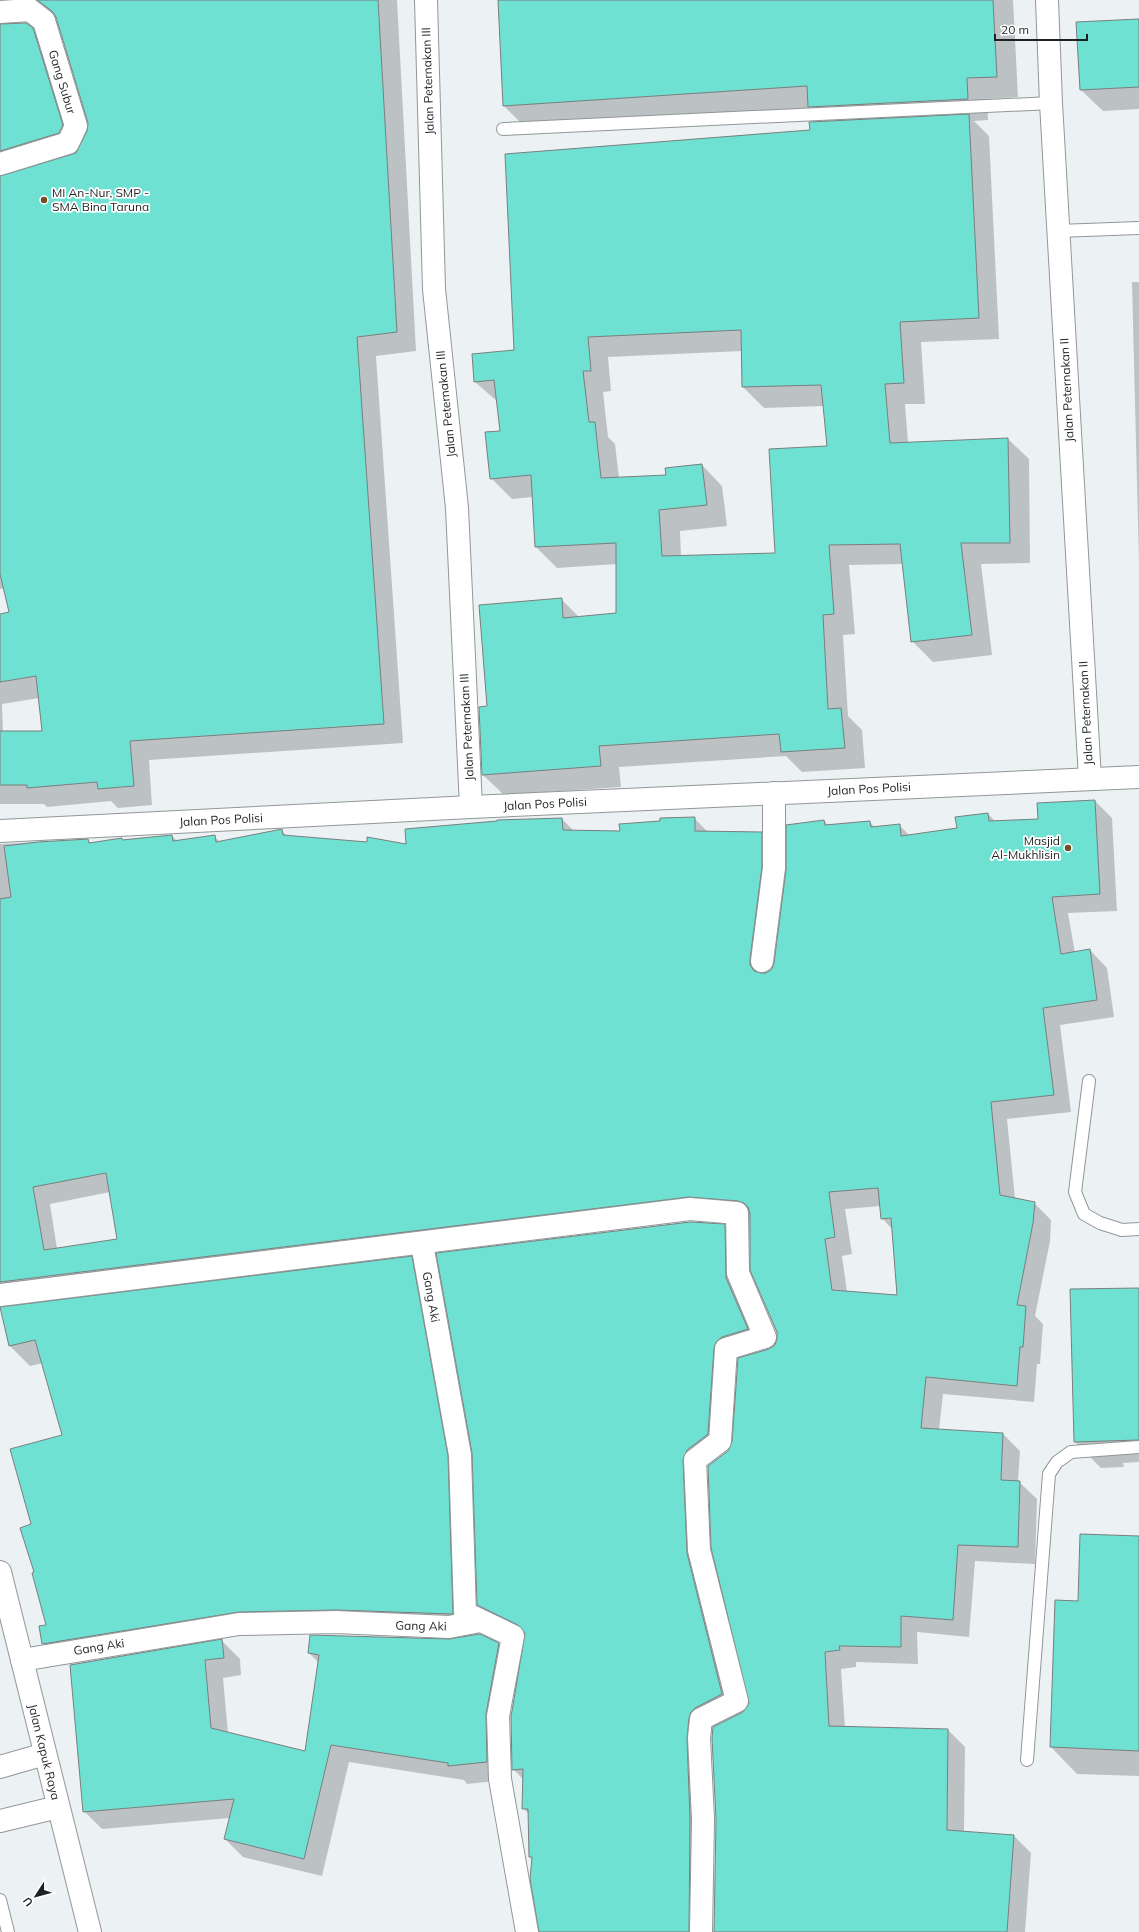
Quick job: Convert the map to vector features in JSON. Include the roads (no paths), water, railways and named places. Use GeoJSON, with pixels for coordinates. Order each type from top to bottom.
{"type":"FeatureCollection","features":[{"type":"Feature","properties":{"kind":"street","name":"Jalan Peternakan III"},"geometry":{"type":"LineString","coordinates":[[426,0],[434,289],[457,508],[471,807]]}},
{"type":"Feature","properties":{"kind":"street","name":"Jalan Peternakan II"},"geometry":{"type":"LineString","coordinates":[[1047,0],[1058,231],[1090,779]]}},
{"type":"Feature","properties":{"kind":"street","name":"Gang Subur"},"geometry":{"type":"LineString","coordinates":[[0,12],[30,10],[44,21],[76,126],[68,143],[0,164]]}},
{"type":"Feature","properties":{"kind":"street","name":"Jalan Pos Polisi"},"geometry":{"type":"LineString","coordinates":[[0,831],[471,807],[1139,777]]}},
{"type":"Feature","properties":{"kind":"street"},"geometry":{"type":"LineString","coordinates":[[762,961],[774,868],[774,794]]}},
{"type":"Feature","properties":{"kind":"street"},"geometry":{"type":"LineString","coordinates":[[0,1295],[422,1244],[690,1209],[737,1213],[738,1273],[765,1337],[726,1349],[720,1441],[695,1460],[699,1550],[737,1701],[701,1719],[699,1738],[703,1819],[701,1932]]}},
{"type":"Feature","properties":{"kind":"street","name":"Gang Aki"},"geometry":{"type":"LineString","coordinates":[[422,1244],[460,1455],[465,1613],[480,1621]]}},
{"type":"Feature","properties":{"kind":"street","name":"Jalan Kapuk Raya"},"geometry":{"type":"LineString","coordinates":[[0,1572],[90,1932]]}},
{"type":"Feature","properties":{"kind":"street"},"geometry":{"type":"LineString","coordinates":[[480,1621],[513,1636],[498,1716],[500,1780],[527,1932]]}},
{"type":"Feature","properties":{"kind":"street","name":"Gang Aki"},"geometry":{"type":"LineString","coordinates":[[22,1660],[239,1624],[336,1622],[449,1627],[480,1621]]}},
{"type":"Feature","properties":{"kind":"street"},"geometry":{"type":"LineString","coordinates":[[0,1767],[45,1754]]}},
{"type":"Feature","properties":{"kind":"street"},"geometry":{"type":"LineString","coordinates":[[0,1821],[58,1806]]}},
{"type":"Feature","properties":{"kind":"lane"},"geometry":{"type":"LineString","coordinates":[[503,129],[1051,103]]}},
{"type":"Feature","properties":{"kind":"lane"},"geometry":{"type":"LineString","coordinates":[[1058,231],[1139,228]]}},
{"type":"Feature","properties":{"kind":"lane"},"geometry":{"type":"LineString","coordinates":[[1090,1081],[1075,1192],[1084,1214],[1100,1223],[1122,1230],[1139,1229]]}},
{"type":"Feature","properties":{"kind":"lane"},"geometry":{"type":"LineString","coordinates":[[1027,1760],[1049,1474],[1057,1462],[1071,1452],[1139,1447]]}},
{"type":"Feature","properties":{"kind":"lane"},"geometry":{"type":"LineString","coordinates":[[0,1900],[8,1932]]}},
{"type":"Feature","properties":{"kind":"place","name":"MI An-Nur, SMP - SMA Bina Taruna"},"geometry":{"type":"Point","coordinates":[44,200]}},
{"type":"Feature","properties":{"kind":"place","name":"Masjid Al-Mukhlisin"},"geometry":{"type":"Point","coordinates":[1068,848]}}]}
